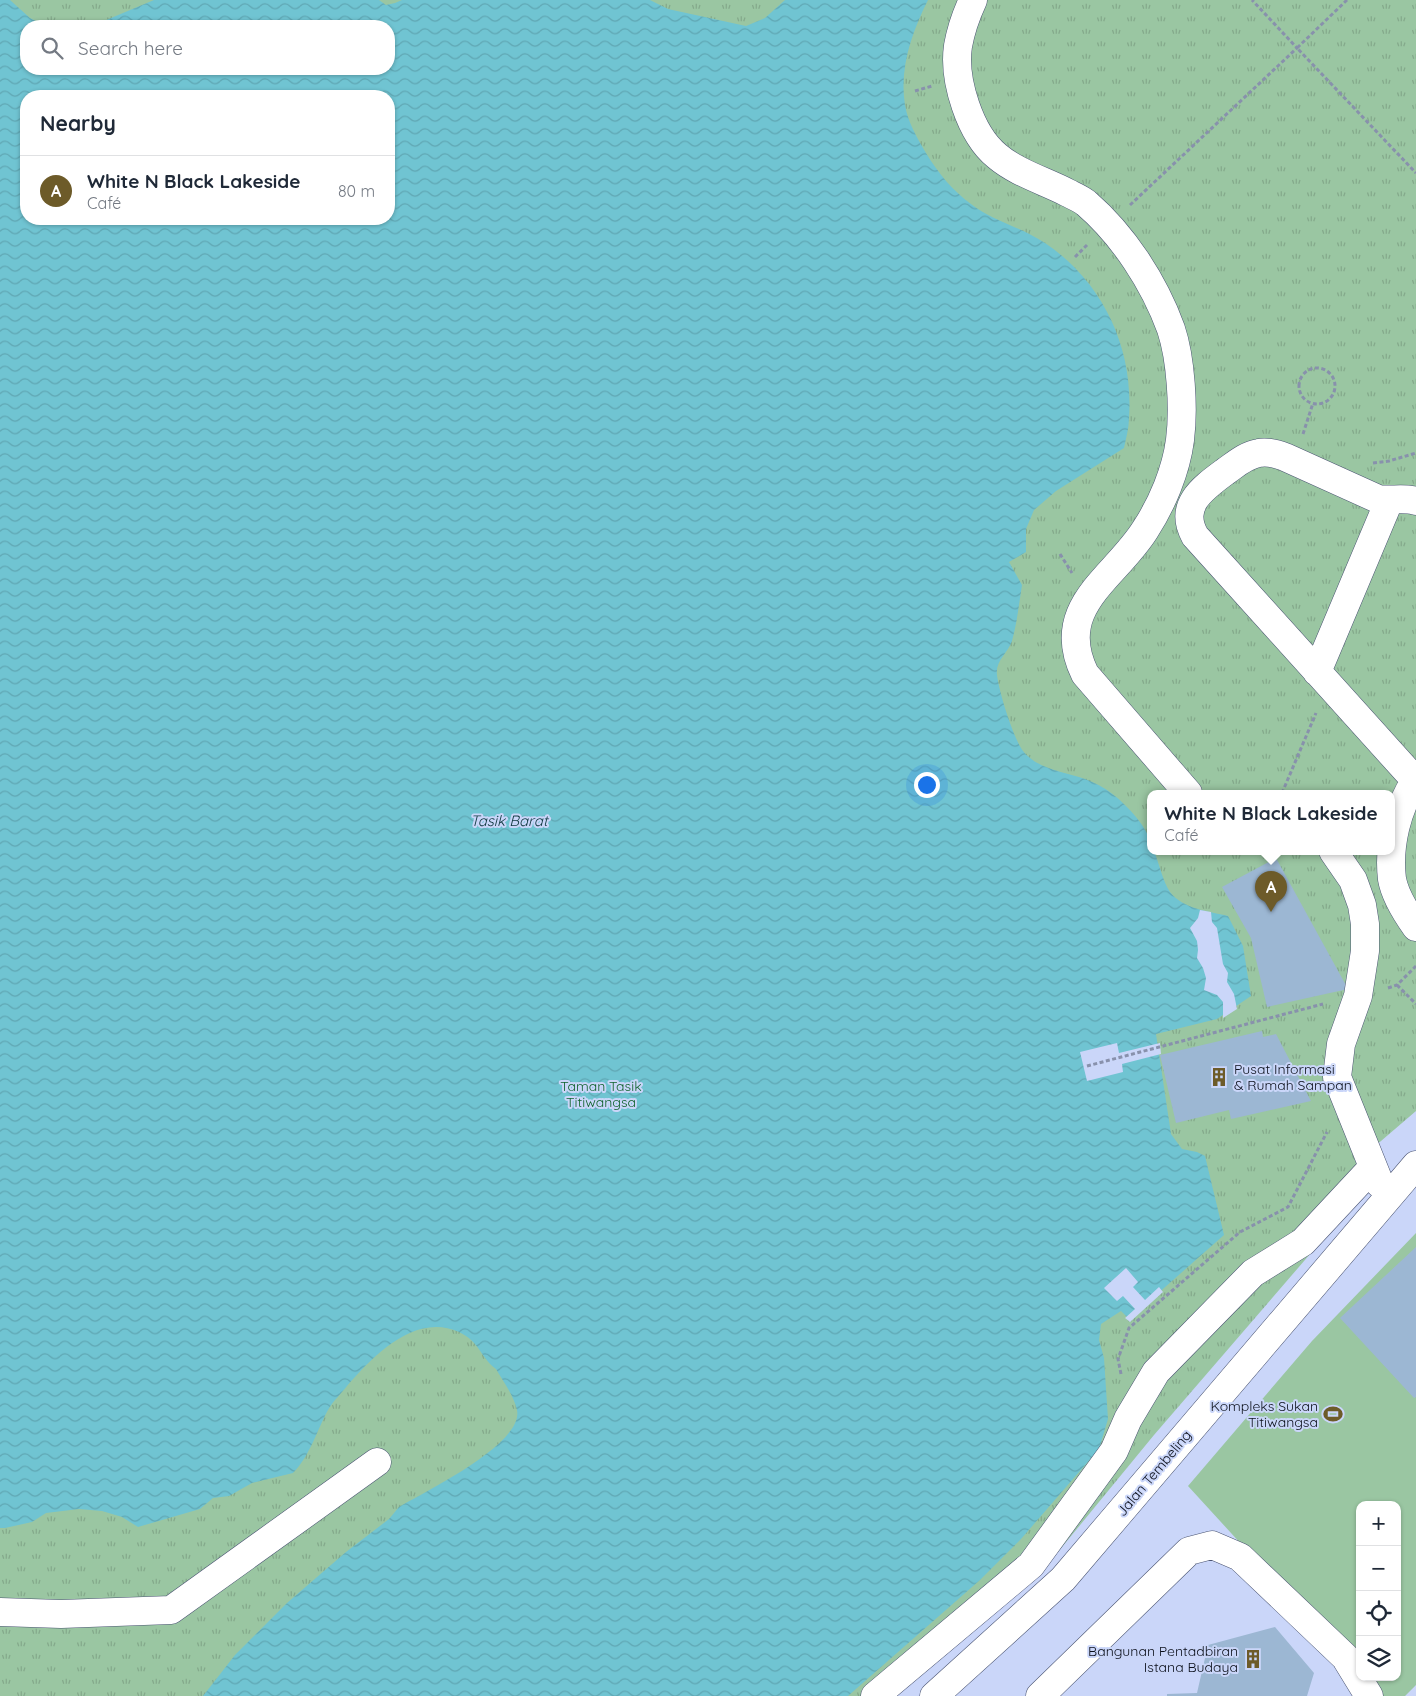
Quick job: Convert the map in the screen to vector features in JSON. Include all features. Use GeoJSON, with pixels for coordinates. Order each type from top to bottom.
{"type":"FeatureCollection","features":[{"type":"Feature","properties":{"kind":"street"},"geometry":{"type":"LineString","coordinates":[[973,0],[964,20],[958,48],[959,78],[967,108],[980,137],[997,156],[1020,170],[1084,201],[1109,225],[1145,275],[1171,329],[1179,357],[1181,388],[1180,440],[1174,466],[1163,496],[1144,531],[1132,548],[1095,588],[1085,604],[1076,629],[1076,648],[1085,674],[1185,790]]}},
{"type":"Feature","properties":{"kind":"street"},"geometry":{"type":"LineString","coordinates":[[1395,833],[1401,807],[1416,780],[1195,536],[1190,527],[1189,519],[1194,500],[1202,489],[1240,461],[1261,452],[1274,453],[1378,499],[1389,501],[1399,499],[1412,500],[1416,502]]}},
{"type":"Feature","properties":{"kind":"street"},"geometry":{"type":"LineString","coordinates":[[1323,678],[1389,501]]}},
{"type":"Feature","properties":{"kind":"street"},"geometry":{"type":"LineString","coordinates":[[1336,855],[1353,880],[1362,905],[1365,924],[1365,951],[1358,996],[1340,1044],[1337,1077],[1386,1199]]}},
{"type":"Feature","properties":{"kind":"street"},"geometry":{"type":"LineString","coordinates":[[1392,855],[1392,880],[1406,914],[1416,927]]}},
{"type":"Feature","properties":{"kind":"street","name":"Jalan Tembeling"},"geometry":{"type":"LineString","coordinates":[[934,1696],[1062,1580],[1416,1165]]}},
{"type":"Feature","properties":{"kind":"street"},"geometry":{"type":"LineString","coordinates":[[875,1696],[1031,1565],[1114,1451],[1128,1419],[1156,1372],[1253,1273],[1303,1242],[1374,1167]]}},
{"type":"Feature","properties":{"kind":"street"},"geometry":{"type":"LineString","coordinates":[[0,1612],[61,1614],[171,1610],[377,1462]]}},
{"type":"Feature","properties":{"kind":"street"},"geometry":{"type":"LineString","coordinates":[[1040,1696],[1189,1551],[1212,1545],[1240,1557],[1281,1595],[1345,1657],[1368,1696]]}},
{"type":"Feature","properties":{"kind":"path"},"geometry":{"type":"LineString","coordinates":[[1252,0],[1416,173]]}},
{"type":"Feature","properties":{"kind":"path"},"geometry":{"type":"LineString","coordinates":[[1075,257],[1347,0]]}},
{"type":"Feature","properties":{"kind":"path"},"geometry":{"type":"LineString","coordinates":[[1321,369],[1327,371],[1334,379],[1334,390],[1332,396],[1324,403],[1313,403],[1307,401],[1300,391],[1301,379],[1309,370],[1321,369]]}},
{"type":"Feature","properties":{"kind":"path"},"geometry":{"type":"LineString","coordinates":[[1302,437],[1313,403]]}},
{"type":"Feature","properties":{"kind":"path"},"geometry":{"type":"LineString","coordinates":[[1283,790],[1323,678]]}},
{"type":"Feature","properties":{"kind":"path"},"geometry":{"type":"LineString","coordinates":[[1087,1066],[1397,985],[1416,966]]}},
{"type":"Feature","properties":{"kind":"path"},"geometry":{"type":"LineString","coordinates":[[1397,985],[1416,1004]]}},
{"type":"Feature","properties":{"kind":"path"},"geometry":{"type":"LineString","coordinates":[[1128,1419],[1118,1359],[1129,1328],[1240,1232],[1288,1207],[1328,1130],[1355,1121]]}},
{"type":"Feature","properties":{"kind":"green space","name":"Tasik Barat"},"geometry":{"type":"Polygon","coordinates":[[[0,0],[1416,0],[1416,1111],[1374,1147],[1367,1188],[1154,1435],[1044,1569],[895,1696],[0,1696],[0,0]]]}},
{"type":"Feature","properties":{"kind":"green space","name":"Kompleks Sukan Titiwangsa"},"geometry":{"type":"Polygon","coordinates":[[[1416,1233],[1416,1685],[1405,1696],[1380,1696],[1367,1681],[1401,1681],[1401,1501],[1356,1501],[1356,1670],[1188,1486],[1312,1341],[1416,1233]]]}},
{"type":"Feature","properties":{"kind":"water","name":"Tasik Barat"},"geometry":{"type":"Polygon","coordinates":[[[0,0],[10,0],[34,20],[20,20],[20,75],[395,75],[395,20],[106,20],[154,0],[379,0],[386,5],[402,0],[650,0],[668,9],[746,26],[765,18],[785,0],[928,0],[912,38],[905,64],[904,91],[906,112],[917,136],[941,174],[964,199],[988,215],[1045,243],[1083,277],[1111,319],[1120,342],[1129,392],[1129,422],[1124,448],[1056,491],[1034,510],[1026,529],[1026,552],[1009,562],[1022,585],[1012,641],[997,670],[1003,703],[1015,736],[1023,751],[1029,757],[1043,766],[1085,779],[1099,786],[1113,794],[1131,811],[1147,835],[1147,855],[1155,855],[1165,883],[1175,898],[1196,909],[1228,916],[1243,946],[1251,996],[1217,1019],[1156,1034],[1171,1134],[1182,1149],[1205,1156],[1224,1235],[1129,1319],[1121,1311],[1101,1324],[1099,1340],[1104,1358],[1108,1419],[1099,1449],[1021,1539],[980,1580],[848,1696],[203,1696],[235,1655],[287,1603],[346,1552],[389,1519],[399,1507],[449,1479],[489,1452],[505,1437],[515,1423],[516,1405],[496,1369],[466,1336],[443,1327],[411,1332],[382,1350],[369,1362],[330,1407],[309,1451],[293,1473],[252,1483],[229,1496],[213,1498],[200,1509],[138,1527],[122,1517],[102,1511],[79,1509],[46,1513],[32,1522],[0,1528],[0,0]]]}},
{"type":"Feature","properties":{"kind":"pier"},"geometry":{"type":"Polygon","coordinates":[[[1200,910],[1211,912],[1212,922],[1217,928],[1223,964],[1228,973],[1227,982],[1234,994],[1237,1009],[1223,1018],[1223,1002],[1217,995],[1204,990],[1206,978],[1197,958],[1197,941],[1190,928],[1198,918],[1200,910]]]}},
{"type":"Feature","properties":{"kind":"pier"},"geometry":{"type":"Polygon","coordinates":[[[1117,1043],[1119,1053],[1160,1043],[1161,1054],[1122,1064],[1123,1072],[1087,1081],[1080,1052],[1117,1043]]]}},
{"type":"Feature","properties":{"kind":"pier"},"geometry":{"type":"Polygon","coordinates":[[[1126,1268],[1138,1282],[1133,1287],[1145,1300],[1159,1287],[1163,1292],[1130,1322],[1125,1318],[1135,1309],[1123,1296],[1117,1301],[1104,1288],[1126,1268]]]}},
{"type":"Feature","properties":{"kind":"building"},"geometry":{"type":"Polygon","coordinates":[[[1276,858],[1348,989],[1267,1007],[1251,938],[1222,887],[1276,858]]]}},
{"type":"Feature","properties":{"kind":"building","name":"Pusat Informasi & Rumah Sampan"},"geometry":{"type":"Polygon","coordinates":[[[1262,1031],[1263,1037],[1276,1034],[1311,1101],[1231,1119],[1229,1110],[1176,1123],[1160,1055],[1262,1031]]]}},
{"type":"Feature","properties":{"kind":"building"},"geometry":{"type":"Polygon","coordinates":[[[1416,1247],[1416,1397],[1414,1398],[1340,1318],[1416,1247]]]}},
{"type":"Feature","properties":{"kind":"building","name":"Bangunan Pentadbiran Istana Budaya"},"geometry":{"type":"Polygon","coordinates":[[[1275,1627],[1314,1673],[1307,1696],[1167,1696],[1167,1694],[1197,1693],[1208,1645],[1275,1627]]]}},
{"type":"Feature","properties":{"kind":"place","name":"White N Black Lakeside"},"geometry":{"type":"Point","coordinates":[1271,912]}},
{"type":"Feature","properties":{"kind":"place","name":"Pusat Informasi & Rumah Sampan"},"geometry":{"type":"Point","coordinates":[1219,1077]}},
{"type":"Feature","properties":{"kind":"place","name":"Kompleks Sukan Titiwangsa"},"geometry":{"type":"Point","coordinates":[1333,1414]}},
{"type":"Feature","properties":{"kind":"place","name":"Bangunan Pentadbiran Istana Budaya"},"geometry":{"type":"Point","coordinates":[1253,1659]}},
{"type":"Feature","properties":{"kind":"park label","name":"Taman Tasik Titiwangsa"},"geometry":{"type":"Point","coordinates":[601,1094]}}]}
